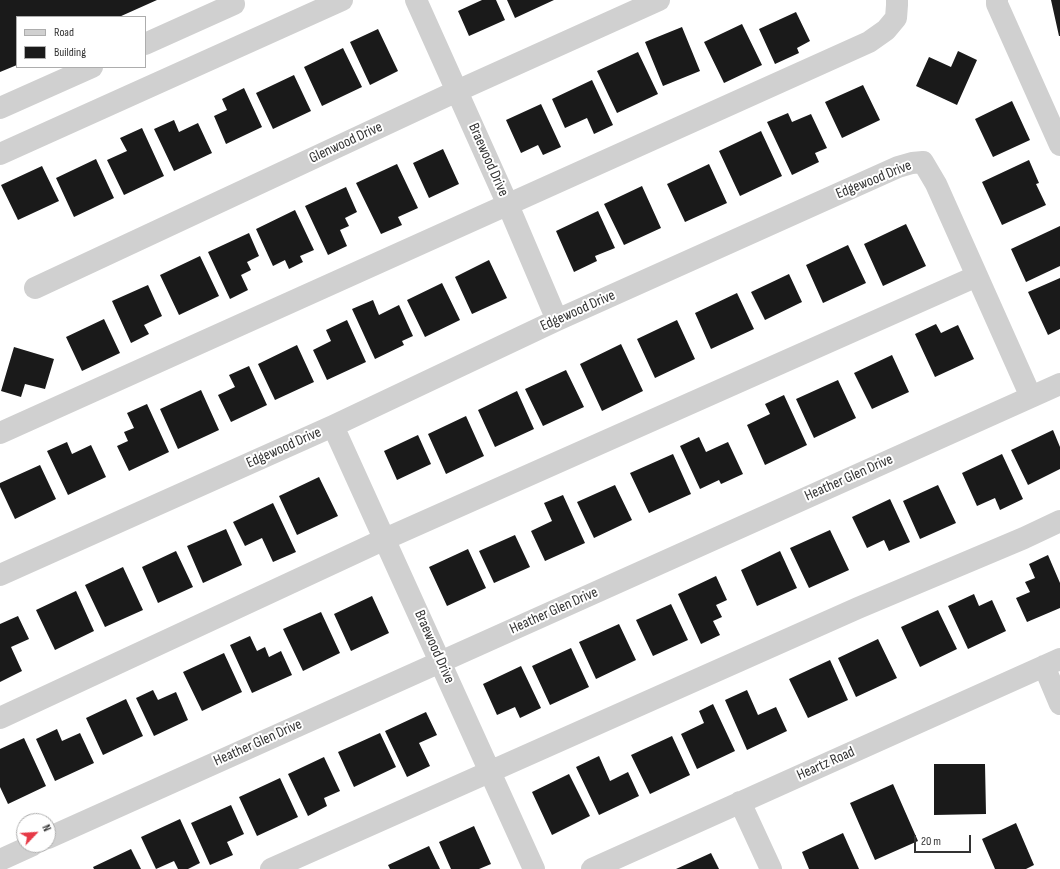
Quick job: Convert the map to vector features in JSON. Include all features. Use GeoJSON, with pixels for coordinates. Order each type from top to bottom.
{"type":"FeatureCollection","features":[{"type":"Feature","properties":{"kind":"street"},"geometry":{"type":"LineString","coordinates":[[0,154],[342,0]]}},
{"type":"Feature","properties":{"kind":"street","name":"Braewood Drive"},"geometry":{"type":"LineString","coordinates":[[416,0],[508,205],[557,320]]}},
{"type":"Feature","properties":{"kind":"street","name":"Glenwood Drive"},"geometry":{"type":"LineString","coordinates":[[35,288],[457,91],[659,0]]}},
{"type":"Feature","properties":{"kind":"street"},"geometry":{"type":"LineString","coordinates":[[0,433],[869,42],[886,30],[896,18],[897,0]]}},
{"type":"Feature","properties":{"kind":"street"},"geometry":{"type":"LineString","coordinates":[[997,0],[997,4],[1060,145]]}},
{"type":"Feature","properties":{"kind":"street"},"geometry":{"type":"LineString","coordinates":[[146,44],[238,1]]}},
{"type":"Feature","properties":{"kind":"street"},"geometry":{"type":"LineString","coordinates":[[0,108],[90,68]]}},
{"type":"Feature","properties":{"kind":"street","name":"Edgewood Drive"},"geometry":{"type":"LineString","coordinates":[[0,575],[333,426],[557,320],[898,167],[912,163],[923,162],[936,184],[1031,397]]}},
{"type":"Feature","properties":{"kind":"street"},"geometry":{"type":"LineString","coordinates":[[0,718],[385,539],[977,276]]}},
{"type":"Feature","properties":{"kind":"street","name":"Heather Glen Drive"},"geometry":{"type":"LineString","coordinates":[[56,834],[1060,384]]}},
{"type":"Feature","properties":{"kind":"street","name":"Braewood Drive"},"geometry":{"type":"LineString","coordinates":[[333,426],[534,869]]}},
{"type":"Feature","properties":{"kind":"street"},"geometry":{"type":"LineString","coordinates":[[271,869],[851,611],[1024,538],[1060,521]]}},
{"type":"Feature","properties":{"kind":"street"},"geometry":{"type":"LineString","coordinates":[[1052,662],[1060,704]]}},
{"type":"Feature","properties":{"kind":"street","name":"Heartz Road"},"geometry":{"type":"LineString","coordinates":[[595,868],[1052,662]]}},
{"type":"Feature","properties":{"kind":"street"},"geometry":{"type":"LineString","coordinates":[[740,802],[771,869]]}},
{"type":"Feature","properties":{"kind":"street"},"geometry":{"type":"LineString","coordinates":[[0,860],[16,853]]}},
{"type":"Feature","properties":{"kind":"building"},"geometry":{"type":"Polygon","coordinates":[[[0,0],[157,0],[121,16],[16,16],[16,65],[0,72],[0,0]]]}},
{"type":"Feature","properties":{"kind":"building"},"geometry":{"type":"Polygon","coordinates":[[[482,0],[496,0],[505,20],[469,36],[458,11],[482,0]]]}},
{"type":"Feature","properties":{"kind":"building"},"geometry":{"type":"Polygon","coordinates":[[[507,0],[554,0],[515,18],[507,0]]]}},
{"type":"Feature","properties":{"kind":"building"},"geometry":{"type":"Polygon","coordinates":[[[1051,0],[1060,0],[1060,36],[1059,36],[1051,0]]]}},
{"type":"Feature","properties":{"kind":"building"},"geometry":{"type":"Polygon","coordinates":[[[796,12],[810,41],[797,48],[799,53],[775,64],[759,29],[796,12]]]}},
{"type":"Feature","properties":{"kind":"building"},"geometry":{"type":"Polygon","coordinates":[[[742,24],[762,65],[724,83],[704,42],[742,24]]]}},
{"type":"Feature","properties":{"kind":"building"},"geometry":{"type":"Polygon","coordinates":[[[682,27],[700,71],[663,86],[645,42],[682,27]]]}},
{"type":"Feature","properties":{"kind":"building"},"geometry":{"type":"Polygon","coordinates":[[[378,29],[398,71],[370,85],[350,42],[378,29]]]}},
{"type":"Feature","properties":{"kind":"building"},"geometry":{"type":"Polygon","coordinates":[[[343,48],[362,87],[322,106],[304,67],[343,48]]]}},
{"type":"Feature","properties":{"kind":"building"},"geometry":{"type":"Polygon","coordinates":[[[958,51],[977,60],[957,105],[916,86],[929,57],[951,67],[958,51]]]}},
{"type":"Feature","properties":{"kind":"building"},"geometry":{"type":"Polygon","coordinates":[[[638,52],[658,94],[617,113],[597,71],[638,52]]]}},
{"type":"Feature","properties":{"kind":"building"},"geometry":{"type":"Polygon","coordinates":[[[294,75],[311,111],[273,129],[256,93],[294,75]]]}},
{"type":"Feature","properties":{"kind":"building"},"geometry":{"type":"Polygon","coordinates":[[[592,80],[613,125],[594,134],[587,118],[565,128],[552,99],[592,80]]]}},
{"type":"Feature","properties":{"kind":"building"},"geometry":{"type":"Polygon","coordinates":[[[863,85],[880,120],[842,138],[825,102],[863,85]]]}},
{"type":"Feature","properties":{"kind":"building"},"geometry":{"type":"Polygon","coordinates":[[[244,88],[262,127],[226,144],[214,116],[227,110],[222,99],[244,88]]]}},
{"type":"Feature","properties":{"kind":"building"},"geometry":{"type":"Polygon","coordinates":[[[1012,101],[1030,140],[993,157],[975,119],[1012,101]]]}},
{"type":"Feature","properties":{"kind":"building"},"geometry":{"type":"Polygon","coordinates":[[[541,104],[561,147],[543,155],[538,145],[521,153],[506,120],[541,104]]]}},
{"type":"Feature","properties":{"kind":"building"},"geometry":{"type":"Polygon","coordinates":[[[788,113],[792,122],[811,114],[827,148],[815,153],[819,162],[792,175],[767,122],[788,113]]]}},
{"type":"Feature","properties":{"kind":"building"},"geometry":{"type":"Polygon","coordinates":[[[174,120],[179,132],[198,123],[212,153],[174,171],[154,129],[174,120]]]}},
{"type":"Feature","properties":{"kind":"building"},"geometry":{"type":"Polygon","coordinates":[[[142,128],[164,176],[124,195],[107,160],[127,151],[120,138],[142,128]]]}},
{"type":"Feature","properties":{"kind":"building"},"geometry":{"type":"Polygon","coordinates":[[[761,131],[782,176],[740,196],[719,151],[761,131]]]}},
{"type":"Feature","properties":{"kind":"building"},"geometry":{"type":"Polygon","coordinates":[[[443,149],[459,184],[429,198],[413,163],[443,149]]]}},
{"type":"Feature","properties":{"kind":"building"},"geometry":{"type":"Polygon","coordinates":[[[96,159],[114,198],[74,217],[56,178],[96,159]]]}},
{"type":"Feature","properties":{"kind":"building"},"geometry":{"type":"Polygon","coordinates":[[[1029,160],[1039,183],[1036,184],[1046,205],[1002,225],[982,182],[1029,160]]]}},
{"type":"Feature","properties":{"kind":"building"},"geometry":{"type":"Polygon","coordinates":[[[397,164],[418,208],[398,217],[402,225],[381,234],[356,183],[397,164]]]}},
{"type":"Feature","properties":{"kind":"building"},"geometry":{"type":"Polygon","coordinates":[[[709,164],[727,203],[685,222],[667,184],[709,164]]]}},
{"type":"Feature","properties":{"kind":"building"},"geometry":{"type":"Polygon","coordinates":[[[42,166],[59,201],[18,220],[1,185],[42,166]]]}},
{"type":"Feature","properties":{"kind":"building"},"geometry":{"type":"Polygon","coordinates":[[[642,186],[661,228],[624,245],[604,204],[642,186]]]}},
{"type":"Feature","properties":{"kind":"building"},"geometry":{"type":"Polygon","coordinates":[[[346,187],[357,212],[345,218],[349,226],[340,230],[347,246],[328,255],[305,206],[346,187]]]}},
{"type":"Feature","properties":{"kind":"building"},"geometry":{"type":"Polygon","coordinates":[[[295,210],[314,250],[300,256],[303,262],[289,269],[285,260],[273,266],[256,229],[295,210]]]}},
{"type":"Feature","properties":{"kind":"building"},"geometry":{"type":"Polygon","coordinates":[[[598,211],[615,248],[595,256],[597,261],[574,272],[556,231],[598,211]]]}},
{"type":"Feature","properties":{"kind":"building"},"geometry":{"type":"Polygon","coordinates":[[[906,224],[926,266],[883,286],[864,244],[906,224]]]}},
{"type":"Feature","properties":{"kind":"building"},"geometry":{"type":"Polygon","coordinates":[[[1060,226],[1060,266],[1026,282],[1011,249],[1060,226]]]}},
{"type":"Feature","properties":{"kind":"building"},"geometry":{"type":"Polygon","coordinates":[[[249,233],[259,256],[247,262],[251,270],[241,275],[248,290],[230,299],[208,252],[249,233]]]}},
{"type":"Feature","properties":{"kind":"building"},"geometry":{"type":"Polygon","coordinates":[[[848,245],[866,283],[823,303],[806,265],[848,245]]]}},
{"type":"Feature","properties":{"kind":"building"},"geometry":{"type":"Polygon","coordinates":[[[200,256],[219,296],[179,315],[160,275],[200,256]]]}},
{"type":"Feature","properties":{"kind":"building"},"geometry":{"type":"Polygon","coordinates":[[[489,260],[507,298],[472,314],[455,277],[489,260]]]}},
{"type":"Feature","properties":{"kind":"building"},"geometry":{"type":"Polygon","coordinates":[[[789,274],[802,302],[765,320],[751,292],[789,274]]]}},
{"type":"Feature","properties":{"kind":"building"},"geometry":{"type":"Polygon","coordinates":[[[1060,278],[1060,329],[1048,335],[1028,292],[1060,278]]]}},
{"type":"Feature","properties":{"kind":"building"},"geometry":{"type":"Polygon","coordinates":[[[442,283],[460,320],[425,337],[407,300],[442,283]]]}},
{"type":"Feature","properties":{"kind":"building"},"geometry":{"type":"Polygon","coordinates":[[[148,285],[162,316],[144,325],[149,334],[131,343],[112,301],[148,285]]]}},
{"type":"Feature","properties":{"kind":"building"},"geometry":{"type":"Polygon","coordinates":[[[737,293],[754,329],[711,349],[695,313],[737,293]]]}},
{"type":"Feature","properties":{"kind":"building"},"geometry":{"type":"Polygon","coordinates":[[[373,300],[379,315],[399,305],[413,336],[402,341],[404,345],[375,359],[352,309],[373,300]]]}},
{"type":"Feature","properties":{"kind":"building"},"geometry":{"type":"Polygon","coordinates":[[[104,319],[120,353],[82,371],[66,337],[104,319]]]}},
{"type":"Feature","properties":{"kind":"building"},"geometry":{"type":"Polygon","coordinates":[[[347,320],[366,362],[327,380],[313,350],[331,341],[326,330],[347,320]]]}},
{"type":"Feature","properties":{"kind":"building"},"geometry":{"type":"Polygon","coordinates":[[[677,320],[695,359],[655,378],[637,339],[677,320]]]}},
{"type":"Feature","properties":{"kind":"building"},"geometry":{"type":"Polygon","coordinates":[[[936,324],[941,333],[958,325],[974,359],[935,377],[915,334],[936,324]]]}},
{"type":"Feature","properties":{"kind":"building"},"geometry":{"type":"Polygon","coordinates":[[[621,344],[643,391],[602,411],[580,364],[621,344]]]}},
{"type":"Feature","properties":{"kind":"building"},"geometry":{"type":"Polygon","coordinates":[[[297,345],[314,382],[275,400],[258,364],[297,345]]]}},
{"type":"Feature","properties":{"kind":"building"},"geometry":{"type":"Polygon","coordinates":[[[14,347],[54,359],[45,389],[25,384],[21,397],[1,391],[14,347]]]}},
{"type":"Feature","properties":{"kind":"building"},"geometry":{"type":"Polygon","coordinates":[[[892,355],[909,392],[872,409],[854,373],[892,355]]]}},
{"type":"Feature","properties":{"kind":"building"},"geometry":{"type":"Polygon","coordinates":[[[249,366],[267,405],[231,422],[218,395],[235,387],[229,375],[249,366]]]}},
{"type":"Feature","properties":{"kind":"building"},"geometry":{"type":"Polygon","coordinates":[[[566,370],[584,407],[543,426],[525,389],[566,370]]]}},
{"type":"Feature","properties":{"kind":"building"},"geometry":{"type":"Polygon","coordinates":[[[838,380],[856,418],[814,438],[796,399],[838,380]]]}},
{"type":"Feature","properties":{"kind":"building"},"geometry":{"type":"Polygon","coordinates":[[[201,390],[219,430],[178,449],[160,409],[201,390]]]}},
{"type":"Feature","properties":{"kind":"building"},"geometry":{"type":"Polygon","coordinates":[[[517,391],[534,429],[495,447],[478,410],[517,391]]]}},
{"type":"Feature","properties":{"kind":"building"},"geometry":{"type":"Polygon","coordinates":[[[784,395],[807,445],[765,465],[747,425],[770,414],[765,404],[784,395]]]}},
{"type":"Feature","properties":{"kind":"building"},"geometry":{"type":"Polygon","coordinates":[[[147,404],[169,452],[129,471],[117,446],[128,441],[124,432],[134,428],[127,413],[147,404]]]}},
{"type":"Feature","properties":{"kind":"building"},"geometry":{"type":"Polygon","coordinates":[[[466,416],[484,456],[446,474],[428,434],[466,416]]]}},
{"type":"Feature","properties":{"kind":"building"},"geometry":{"type":"Polygon","coordinates":[[[1053,430],[1060,447],[1060,469],[1028,485],[1011,450],[1053,430]]]}},
{"type":"Feature","properties":{"kind":"building"},"geometry":{"type":"Polygon","coordinates":[[[418,435],[431,464],[397,480],[384,451],[418,435]]]}},
{"type":"Feature","properties":{"kind":"building"},"geometry":{"type":"Polygon","coordinates":[[[699,437],[706,452],[728,442],[743,474],[721,484],[719,480],[700,489],[680,446],[699,437]]]}},
{"type":"Feature","properties":{"kind":"building"},"geometry":{"type":"Polygon","coordinates":[[[67,442],[72,454],[91,445],[106,477],[68,495],[47,451],[67,442]]]}},
{"type":"Feature","properties":{"kind":"building"},"geometry":{"type":"Polygon","coordinates":[[[673,454],[691,494],[649,513],[630,473],[673,454]]]}},
{"type":"Feature","properties":{"kind":"building"},"geometry":{"type":"Polygon","coordinates":[[[1002,454],[1023,499],[1000,510],[995,498],[977,506],[962,473],[1002,454]]]}},
{"type":"Feature","properties":{"kind":"building"},"geometry":{"type":"Polygon","coordinates":[[[40,465],[56,499],[15,519],[0,487],[0,483],[40,465]]]}},
{"type":"Feature","properties":{"kind":"building"},"geometry":{"type":"Polygon","coordinates":[[[319,477],[338,516],[297,535],[279,496],[319,477]]]}},
{"type":"Feature","properties":{"kind":"building"},"geometry":{"type":"Polygon","coordinates":[[[615,485],[632,520],[594,538],[577,502],[615,485]]]}},
{"type":"Feature","properties":{"kind":"building"},"geometry":{"type":"Polygon","coordinates":[[[938,485],[956,523],[920,539],[903,501],[938,485]]]}},
{"type":"Feature","properties":{"kind":"building"},"geometry":{"type":"Polygon","coordinates":[[[563,495],[585,543],[545,561],[531,531],[552,521],[544,503],[563,495]]]}},
{"type":"Feature","properties":{"kind":"building"},"geometry":{"type":"Polygon","coordinates":[[[890,499],[910,542],[889,551],[884,540],[867,548],[852,517],[890,499]]]}},
{"type":"Feature","properties":{"kind":"building"},"geometry":{"type":"Polygon","coordinates":[[[273,503],[296,552],[273,562],[262,538],[245,546],[233,522],[273,503]]]}},
{"type":"Feature","properties":{"kind":"building"},"geometry":{"type":"Polygon","coordinates":[[[226,529],[242,565],[203,583],[187,546],[226,529]]]}},
{"type":"Feature","properties":{"kind":"building"},"geometry":{"type":"Polygon","coordinates":[[[830,530],[849,570],[809,588],[790,548],[830,530]]]}},
{"type":"Feature","properties":{"kind":"building"},"geometry":{"type":"Polygon","coordinates":[[[515,535],[530,567],[494,583],[479,551],[515,535]]]}},
{"type":"Feature","properties":{"kind":"building"},"geometry":{"type":"Polygon","coordinates":[[[468,549],[486,588],[447,606],[429,567],[468,549]]]}},
{"type":"Feature","properties":{"kind":"building"},"geometry":{"type":"Polygon","coordinates":[[[176,551],[193,587],[158,603],[142,567],[176,551]]]}},
{"type":"Feature","properties":{"kind":"building"},"geometry":{"type":"Polygon","coordinates":[[[780,551],[797,588],[757,606],[741,570],[780,551]]]}},
{"type":"Feature","properties":{"kind":"building"},"geometry":{"type":"Polygon","coordinates":[[[1048,555],[1060,583],[1060,608],[1027,622],[1016,598],[1030,592],[1025,582],[1035,578],[1029,564],[1048,555]]]}},
{"type":"Feature","properties":{"kind":"building"},"geometry":{"type":"Polygon","coordinates":[[[123,567],[143,610],[105,627],[85,585],[123,567]]]}},
{"type":"Feature","properties":{"kind":"building"},"geometry":{"type":"Polygon","coordinates":[[[716,576],[727,600],[716,605],[722,617],[713,621],[720,635],[701,644],[678,594],[716,576]]]}},
{"type":"Feature","properties":{"kind":"building"},"geometry":{"type":"Polygon","coordinates":[[[76,591],[94,631],[55,650],[36,610],[76,591]]]}},
{"type":"Feature","properties":{"kind":"building"},"geometry":{"type":"Polygon","coordinates":[[[974,594],[979,606],[992,600],[1006,631],[968,649],[948,606],[974,594]]]}},
{"type":"Feature","properties":{"kind":"building"},"geometry":{"type":"Polygon","coordinates":[[[372,596],[389,633],[351,651],[334,614],[372,596]]]}},
{"type":"Feature","properties":{"kind":"building"},"geometry":{"type":"Polygon","coordinates":[[[671,604],[688,640],[653,656],[636,620],[671,604]]]}},
{"type":"Feature","properties":{"kind":"building"},"geometry":{"type":"Polygon","coordinates":[[[938,610],[957,649],[920,667],[901,627],[938,610]]]}},
{"type":"Feature","properties":{"kind":"building"},"geometry":{"type":"Polygon","coordinates":[[[321,612],[340,653],[303,671],[283,629],[321,612]]]}},
{"type":"Feature","properties":{"kind":"building"},"geometry":{"type":"Polygon","coordinates":[[[18,616],[29,639],[11,647],[22,671],[0,682],[0,624],[18,616]]]}},
{"type":"Feature","properties":{"kind":"building"},"geometry":{"type":"Polygon","coordinates":[[[619,624],[636,660],[596,679],[579,642],[619,624]]]}},
{"type":"Feature","properties":{"kind":"building"},"geometry":{"type":"Polygon","coordinates":[[[250,636],[257,651],[265,647],[269,657],[281,651],[292,675],[252,693],[230,645],[250,636]]]}},
{"type":"Feature","properties":{"kind":"building"},"geometry":{"type":"Polygon","coordinates":[[[878,639],[897,678],[856,697],[838,658],[878,639]]]}},
{"type":"Feature","properties":{"kind":"building"},"geometry":{"type":"Polygon","coordinates":[[[571,648],[589,687],[550,705],[532,666],[571,648]]]}},
{"type":"Feature","properties":{"kind":"building"},"geometry":{"type":"Polygon","coordinates":[[[224,653],[242,692],[202,711],[183,672],[224,653]]]}},
{"type":"Feature","properties":{"kind":"building"},"geometry":{"type":"Polygon","coordinates":[[[830,660],[848,700],[808,718],[789,679],[830,660]]]}},
{"type":"Feature","properties":{"kind":"building"},"geometry":{"type":"Polygon","coordinates":[[[521,666],[541,708],[520,718],[515,707],[497,715],[483,684],[521,666]]]}},
{"type":"Feature","properties":{"kind":"building"},"geometry":{"type":"Polygon","coordinates":[[[153,690],[158,700],[176,692],[188,720],[154,736],[136,698],[153,690]]]}},
{"type":"Feature","properties":{"kind":"building"},"geometry":{"type":"Polygon","coordinates":[[[747,690],[758,715],[776,707],[787,731],[747,750],[725,700],[747,690]]]}},
{"type":"Feature","properties":{"kind":"building"},"geometry":{"type":"Polygon","coordinates":[[[126,699],[143,736],[103,755],[86,718],[126,699]]]}},
{"type":"Feature","properties":{"kind":"building"},"geometry":{"type":"Polygon","coordinates":[[[713,704],[735,751],[697,769],[681,734],[704,723],[699,711],[713,704]]]}},
{"type":"Feature","properties":{"kind":"building"},"geometry":{"type":"Polygon","coordinates":[[[426,712],[437,735],[419,743],[430,766],[407,777],[385,731],[426,712]]]}},
{"type":"Feature","properties":{"kind":"building"},"geometry":{"type":"Polygon","coordinates":[[[57,729],[62,741],[80,733],[94,763],[55,781],[36,739],[57,729]]]}},
{"type":"Feature","properties":{"kind":"building"},"geometry":{"type":"Polygon","coordinates":[[[380,733],[396,767],[354,787],[338,752],[380,733]]]}},
{"type":"Feature","properties":{"kind":"building"},"geometry":{"type":"Polygon","coordinates":[[[672,736],[690,775],[650,794],[631,755],[672,736]]]}},
{"type":"Feature","properties":{"kind":"building"},"geometry":{"type":"Polygon","coordinates":[[[24,738],[46,786],[8,804],[0,787],[0,749],[24,738]]]}},
{"type":"Feature","properties":{"kind":"building"},"geometry":{"type":"Polygon","coordinates":[[[599,756],[610,781],[628,772],[639,796],[599,815],[576,767],[599,756]]]}},
{"type":"Feature","properties":{"kind":"building"},"geometry":{"type":"Polygon","coordinates":[[[324,757],[340,791],[324,798],[327,806],[308,816],[288,774],[324,757]]]}},
{"type":"Feature","properties":{"kind":"building"},"geometry":{"type":"Polygon","coordinates":[[[934,764],[985,764],[986,814],[934,815],[934,764]]]}},
{"type":"Feature","properties":{"kind":"building"},"geometry":{"type":"Polygon","coordinates":[[[569,774],[590,816],[552,835],[532,792],[569,774]]]}},
{"type":"Feature","properties":{"kind":"building"},"geometry":{"type":"Polygon","coordinates":[[[280,778],[298,817],[257,836],[239,797],[280,778]]]}},
{"type":"Feature","properties":{"kind":"building"},"geometry":{"type":"Polygon","coordinates":[[[893,784],[918,841],[875,860],[850,803],[893,784]]]}},
{"type":"Feature","properties":{"kind":"building"},"geometry":{"type":"Polygon","coordinates":[[[231,805],[244,834],[227,842],[233,855],[210,865],[191,823],[231,805]]]}},
{"type":"Feature","properties":{"kind":"building"},"geometry":{"type":"Polygon","coordinates":[[[180,819],[200,863],[188,869],[178,869],[174,861],[156,869],[141,837],[180,819]]]}},
{"type":"Feature","properties":{"kind":"building"},"geometry":{"type":"Polygon","coordinates":[[[1016,823],[1034,865],[1026,869],[995,869],[982,839],[1016,823]]]}},
{"type":"Feature","properties":{"kind":"building"},"geometry":{"type":"Polygon","coordinates":[[[474,826],[491,864],[479,869],[451,869],[439,842],[474,826]]]}},
{"type":"Feature","properties":{"kind":"building"},"geometry":{"type":"Polygon","coordinates":[[[843,833],[859,869],[809,869],[802,852],[843,833]]]}},
{"type":"Feature","properties":{"kind":"building"},"geometry":{"type":"Polygon","coordinates":[[[429,846],[440,869],[390,869],[388,865],[429,846]]]}},
{"type":"Feature","properties":{"kind":"building"},"geometry":{"type":"Polygon","coordinates":[[[131,849],[141,869],[94,869],[93,867],[131,849]]]}},
{"type":"Feature","properties":{"kind":"building"},"geometry":{"type":"Polygon","coordinates":[[[711,853],[719,869],[676,869],[711,853]]]}}]}
